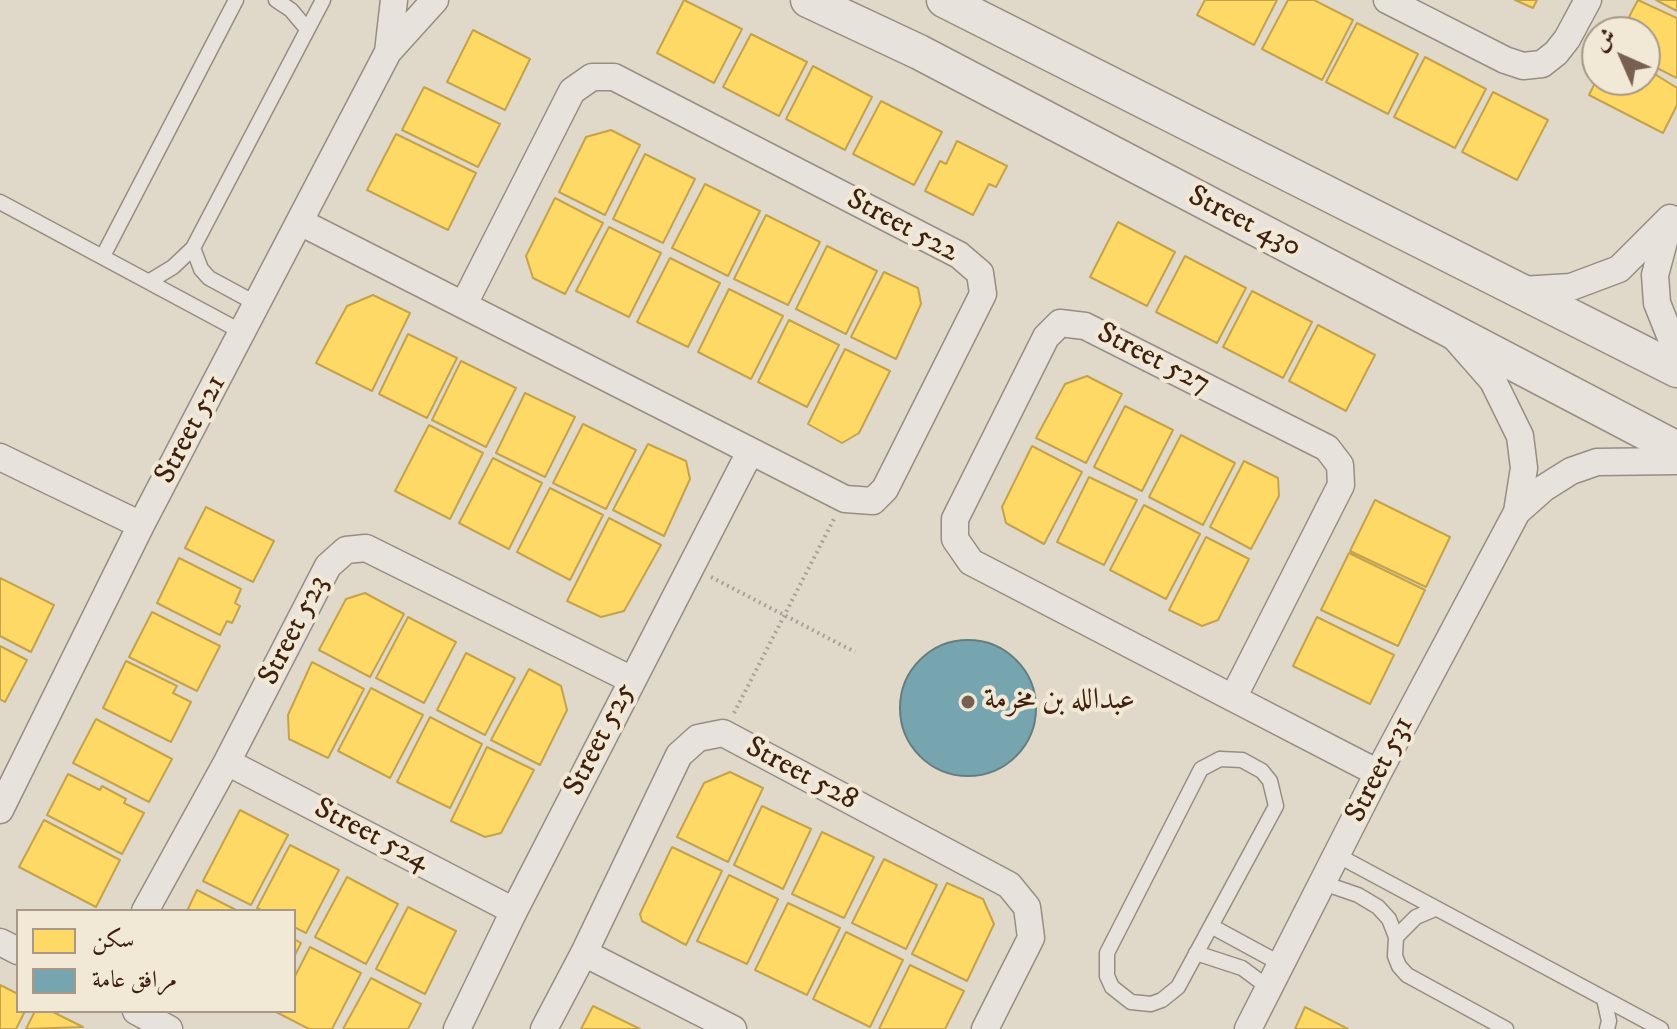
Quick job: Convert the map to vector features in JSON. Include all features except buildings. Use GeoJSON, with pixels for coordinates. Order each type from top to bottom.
{"type":"FeatureCollection","features":[{"type":"Feature","properties":{"kind":"street","name":"Street 521"},"geometry":{"type":"LineString","coordinates":[[388,52],[394,0]]}},
{"type":"Feature","properties":{"kind":"street","name":"Street 521"},"geometry":{"type":"LineString","coordinates":[[0,810],[141,525],[388,52],[435,0]]}},
{"type":"Feature","properties":{"kind":"street","name":"Street 430"},"geometry":{"type":"LineString","coordinates":[[808,0],[919,52],[1677,449]]}},
{"type":"Feature","properties":{"kind":"street"},"geometry":{"type":"LineString","coordinates":[[944,0],[1677,370]]}},
{"type":"Feature","properties":{"kind":"street"},"geometry":{"type":"LineString","coordinates":[[1387,0],[1505,60],[1523,66],[1542,64],[1556,53],[1588,0]]}},
{"type":"Feature","properties":{"kind":"street","name":"Street 522"},"geometry":{"type":"LineString","coordinates":[[464,304],[572,91],[592,77],[614,77],[628,84],[959,255],[980,273],[983,294],[885,489],[873,501],[845,499]]}},
{"type":"Feature","properties":{"kind":"street"},"geometry":{"type":"LineString","coordinates":[[1521,290],[1571,287],[1619,269],[1674,212]]}},
{"type":"Feature","properties":{"kind":"street"},"geometry":{"type":"LineString","coordinates":[[1674,212],[1655,275],[1657,303],[1671,338],[1677,345]]}},
{"type":"Feature","properties":{"kind":"street"},"geometry":{"type":"LineString","coordinates":[[300,222],[845,499]]}},
{"type":"Feature","properties":{"kind":"street","name":"Street 527"},"geometry":{"type":"LineString","coordinates":[[1233,698],[1341,485],[1340,465],[1327,448],[1085,326],[1060,323],[1046,337],[955,519],[955,539],[971,562],[1233,698],[1378,773]]}},
{"type":"Feature","properties":{"kind":"street","name":"Street 531"},"geometry":{"type":"LineString","coordinates":[[1248,1029],[1378,773],[1517,512],[1524,468],[1520,436],[1493,381],[1450,332]]}},
{"type":"Feature","properties":{"kind":"street","name":"Street 525"},"geometry":{"type":"LineString","coordinates":[[457,1029],[514,911],[750,452]]}},
{"type":"Feature","properties":{"kind":"street"},"geometry":{"type":"LineString","coordinates":[[0,457],[141,525]]}},
{"type":"Feature","properties":{"kind":"street","name":"Street 531"},"geometry":{"type":"LineString","coordinates":[[1517,512],[1544,488],[1571,471],[1597,462],[1636,459],[1677,461]]}},
{"type":"Feature","properties":{"kind":"street","name":"Street 523"},"geometry":{"type":"LineString","coordinates":[[146,909],[227,762],[328,566],[346,550],[366,548],[632,680]]}},
{"type":"Feature","properties":{"kind":"street","name":"Street 528"},"geometry":{"type":"LineString","coordinates":[[544,1029],[679,755],[698,738],[723,733],[1009,885],[1027,907],[1031,938],[985,1029]]}},
{"type":"Feature","properties":{"kind":"street","name":"Street 524"},"geometry":{"type":"LineString","coordinates":[[227,762],[514,911]]}},
{"type":"Feature","properties":{"kind":"street"},"geometry":{"type":"LineString","coordinates":[[584,953],[733,1029]]}},
{"type":"Feature","properties":{"kind":"street"},"geometry":{"type":"LineString","coordinates":[[140,1013],[169,1029]]}},
{"type":"Feature","properties":{"kind":"lane"},"geometry":{"type":"LineString","coordinates":[[103,256],[236,0]]}},
{"type":"Feature","properties":{"kind":"lane"},"geometry":{"type":"LineString","coordinates":[[276,0],[291,10],[307,29]]}},
{"type":"Feature","properties":{"kind":"lane"},"geometry":{"type":"LineString","coordinates":[[150,281],[173,267],[193,248],[323,0]]}},
{"type":"Feature","properties":{"kind":"lane"},"geometry":{"type":"LineString","coordinates":[[0,202],[242,332]]}},
{"type":"Feature","properties":{"kind":"lane"},"geometry":{"type":"LineString","coordinates":[[193,248],[201,269],[209,278],[257,304]]}},
{"type":"Feature","properties":{"kind":"lane"},"geometry":{"type":"LineString","coordinates":[[1220,759],[1242,760],[1262,771],[1270,781],[1276,806],[1196,953],[1178,987],[1162,1000],[1151,1004],[1131,1002],[1112,987],[1107,976],[1107,953],[1201,769],[1220,759]]}},
{"type":"Feature","properties":{"kind":"lane"},"geometry":{"type":"LineString","coordinates":[[1337,855],[1660,1029]]}},
{"type":"Feature","properties":{"kind":"lane"},"geometry":{"type":"LineString","coordinates":[[1323,883],[1358,895],[1378,907],[1389,919],[1396,937],[1395,956],[1407,975],[1506,1029]]}},
{"type":"Feature","properties":{"kind":"lane"},"geometry":{"type":"LineString","coordinates":[[1396,937],[1416,917],[1435,909]]}},
{"type":"Feature","properties":{"kind":"lane"},"geometry":{"type":"LineString","coordinates":[[1211,926],[1281,964]]}},
{"type":"Feature","properties":{"kind":"lane"},"geometry":{"type":"LineString","coordinates":[[1196,953],[1242,968],[1269,988]]}},
{"type":"Feature","properties":{"kind":"lane"},"geometry":{"type":"LineString","coordinates":[[1604,999],[1609,1021],[1607,1029]]}},
{"type":"Feature","properties":{"kind":"path"},"geometry":{"type":"LineString","coordinates":[[723,733],[845,499]]}},
{"type":"Feature","properties":{"kind":"path"},"geometry":{"type":"LineString","coordinates":[[690,566],[855,652]]}},
{"type":"Feature","properties":{"kind":"place","name":"عبدالله بن مخرمة"},"geometry":{"type":"Point","coordinates":[968,702]}}]}
